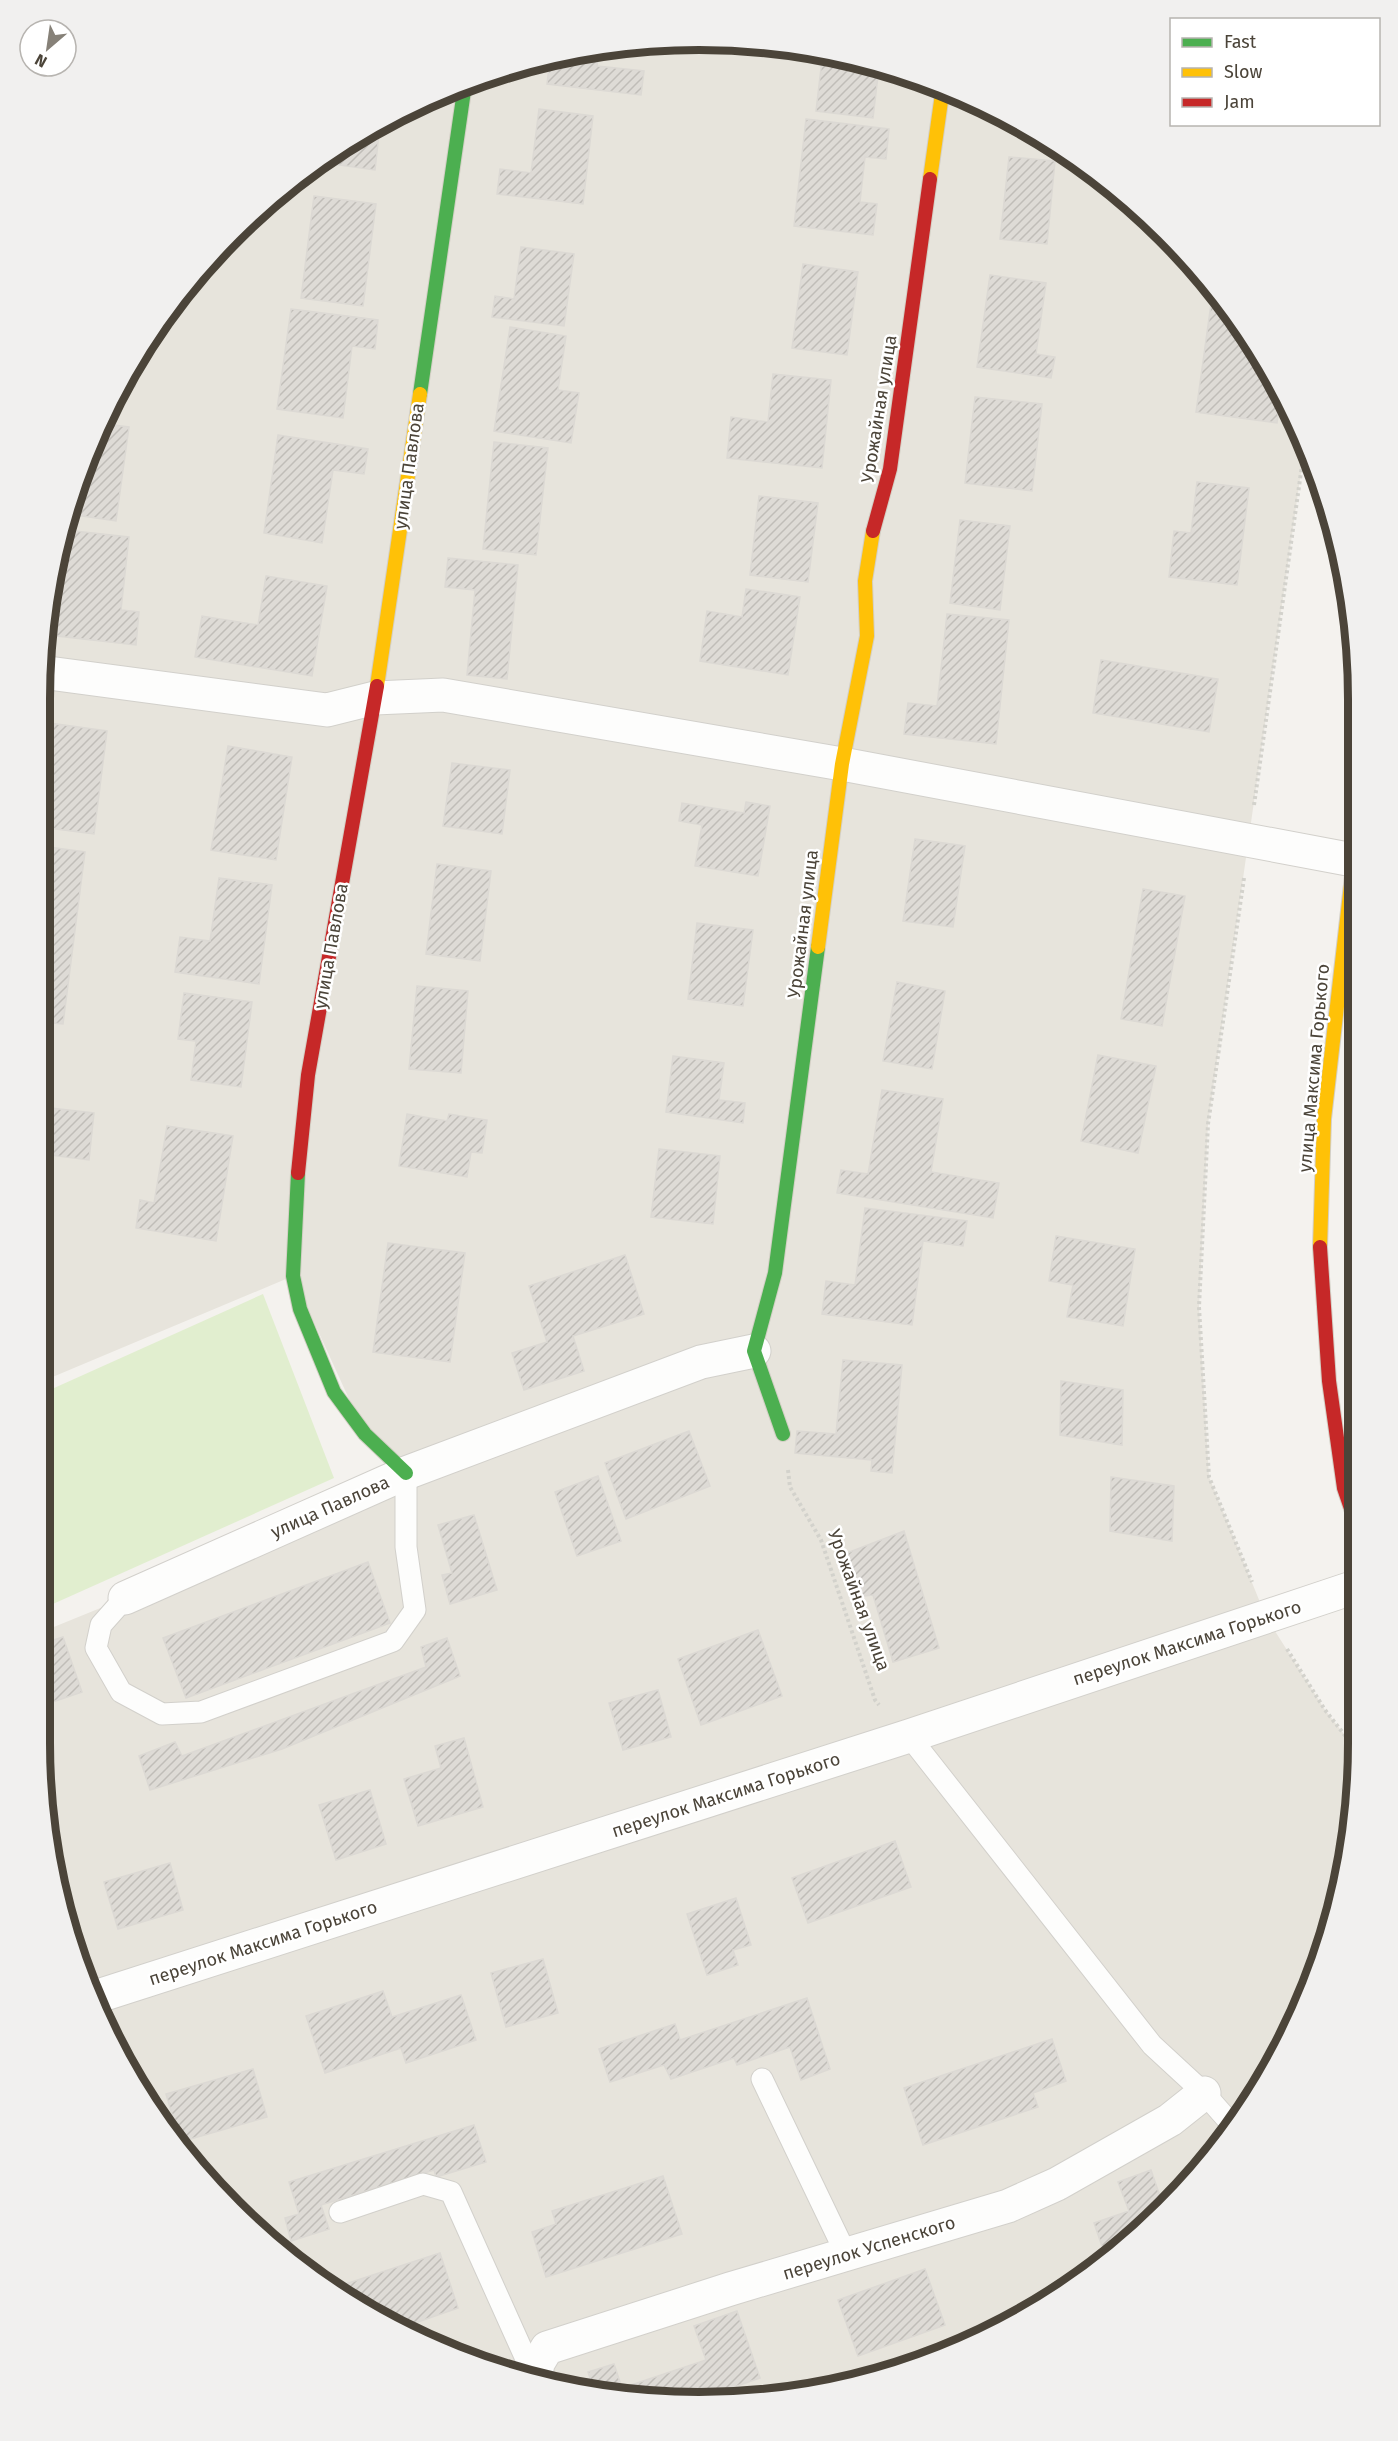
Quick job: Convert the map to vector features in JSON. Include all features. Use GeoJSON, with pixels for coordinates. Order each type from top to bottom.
{"type":"FeatureCollection","features":[{"type":"Feature","properties":{"kind":"street","name":"улица Павлова"},"geometry":{"type":"LineString","coordinates":[[125,1598],[406,1473],[365,1434],[334,1392],[300,1309],[293,1276],[296,1197],[308,1075],[375,698],[464,94]]}},
{"type":"Feature","properties":{"kind":"street","name":"Урожайная улица"},"geometry":{"type":"LineString","coordinates":[[754,1352],[775,1273],[842,764],[867,636],[865,581],[869,550],[890,469],[942,97]]}},
{"type":"Feature","properties":{"kind":"street"},"geometry":{"type":"LineString","coordinates":[[51,673],[327,710],[375,698],[443,695],[842,764],[1348,859]]}},
{"type":"Feature","properties":{"kind":"street","name":"улица Максима Горького"},"geometry":{"type":"LineString","coordinates":[[1348,905],[1324,1119],[1320,1241],[1329,1381],[1344,1488],[1348,1500]]}},
{"type":"Feature","properties":{"kind":"street"},"geometry":{"type":"LineString","coordinates":[[406,1473],[701,1362],[754,1352],[783,1434]]}},
{"type":"Feature","properties":{"kind":"street","name":"переулок Максима Горького"},"geometry":{"type":"LineString","coordinates":[[101,1995],[909,1736],[1348,1589]]}},
{"type":"Feature","properties":{"kind":"street","name":"переулок Успенского"},"geometry":{"type":"LineString","coordinates":[[537,2370],[538,2363],[547,2348],[846,2254],[1008,2206],[1057,2184],[1170,2120],[1204,2093]]}},
{"type":"Feature","properties":{"kind":"lane"},"geometry":{"type":"LineString","coordinates":[[125,1598],[101,1624],[96,1648],[121,1692],[162,1714],[201,1712],[393,1641],[415,1610],[406,1547],[406,1473]]}},
{"type":"Feature","properties":{"kind":"lane"},"geometry":{"type":"LineString","coordinates":[[909,1736],[1152,2046],[1204,2093],[1227,2119]]}},
{"type":"Feature","properties":{"kind":"lane"},"geometry":{"type":"LineString","coordinates":[[762,2079],[846,2254]]}},
{"type":"Feature","properties":{"kind":"lane"},"geometry":{"type":"LineString","coordinates":[[340,2212],[423,2184],[451,2192],[530,2369]]}},
{"type":"Feature","properties":{"kind":"path"},"geometry":{"type":"LineString","coordinates":[[1303,460],[1208,1124],[1199,1307],[1209,1477],[1266,1617],[1325,1710],[1348,1739]]}},
{"type":"Feature","properties":{"kind":"path","name":"Урожайная улица"},"geometry":{"type":"LineString","coordinates":[[783,1434],[790,1486],[821,1540],[875,1700],[909,1736]]}},
{"type":"Feature","properties":{"kind":"shaded area"},"geometry":{"type":"Polygon","coordinates":[[[699,50],[784,55],[826,62],[908,84],[948,99],[986,116],[1060,159],[1127,211],[1158,240],[1214,304],[1239,338],[1261,374],[1282,412],[1303,460],[1208,1124],[1199,1307],[1209,1477],[1266,1617],[1325,1710],[1348,1739],[1347,1784],[1336,1869],[1314,1951],[1282,2029],[1239,2103],[1214,2137],[1158,2201],[1127,2230],[1060,2282],[1024,2304],[986,2325],[908,2357],[826,2379],[784,2386],[699,2392],[657,2390],[572,2379],[531,2369],[490,2357],[412,2325],[338,2282],[304,2257],[240,2201],[211,2170],[159,2103],[137,2067],[116,2029],[84,1951],[62,1869],[55,1827],[51,1784],[50,1629],[125,1598],[405,1473],[365,1434],[293,1276],[50,1378],[50,699],[55,614],[72,531],[99,450],[116,412],[159,338],[211,271],[240,240],[271,211],[338,159],[412,116],[450,99],[490,84],[572,62],[614,55],[699,50]]]}},
{"type":"Feature","properties":{"kind":"green space"},"geometry":{"type":"Polygon","coordinates":[[[263,1294],[334,1478],[50,1605],[50,1390],[263,1294]]]}},
{"type":"Feature","properties":{"kind":"building"},"geometry":{"type":"Polygon","coordinates":[[[598,58],[597,66],[644,71],[641,95],[547,84],[549,68],[598,58]]]}},
{"type":"Feature","properties":{"kind":"building"},"geometry":{"type":"Polygon","coordinates":[[[822,61],[878,75],[873,118],[816,111],[822,61]]]}},
{"type":"Feature","properties":{"kind":"building"},"geometry":{"type":"Polygon","coordinates":[[[539,109],[593,116],[583,204],[497,194],[500,169],[531,173],[539,109]]]}},
{"type":"Feature","properties":{"kind":"building"},"geometry":{"type":"Polygon","coordinates":[[[806,119],[889,129],[886,159],[865,157],[860,202],[877,204],[873,235],[794,226],[806,119]]]}},
{"type":"Feature","properties":{"kind":"building"},"geometry":{"type":"Polygon","coordinates":[[[379,134],[375,170],[331,164],[379,134]]]}},
{"type":"Feature","properties":{"kind":"building"},"geometry":{"type":"Polygon","coordinates":[[[1009,157],[1055,161],[1047,244],[1000,239],[1009,157]]]}},
{"type":"Feature","properties":{"kind":"building"},"geometry":{"type":"Polygon","coordinates":[[[314,196],[376,204],[363,306],[301,298],[314,196]]]}},
{"type":"Feature","properties":{"kind":"building"},"geometry":{"type":"Polygon","coordinates":[[[521,247],[574,254],[564,326],[492,317],[495,296],[514,299],[521,247]]]}},
{"type":"Feature","properties":{"kind":"building"},"geometry":{"type":"Polygon","coordinates":[[[803,264],[858,272],[847,355],[792,348],[803,264]]]}},
{"type":"Feature","properties":{"kind":"building"},"geometry":{"type":"Polygon","coordinates":[[[990,275],[1046,283],[1036,354],[1055,357],[1051,378],[977,367],[990,275]]]}},
{"type":"Feature","properties":{"kind":"building"},"geometry":{"type":"Polygon","coordinates":[[[1211,304],[1214,305],[1239,338],[1261,374],[1279,407],[1277,423],[1196,412],[1211,304]]]}},
{"type":"Feature","properties":{"kind":"building"},"geometry":{"type":"Polygon","coordinates":[[[291,309],[378,320],[375,349],[352,346],[343,418],[277,409],[291,309]]]}},
{"type":"Feature","properties":{"kind":"building"},"geometry":{"type":"Polygon","coordinates":[[[510,327],[566,336],[558,390],[579,393],[571,443],[494,431],[510,327]]]}},
{"type":"Feature","properties":{"kind":"building"},"geometry":{"type":"Polygon","coordinates":[[[137,374],[135,387],[130,387],[137,374]]]}},
{"type":"Feature","properties":{"kind":"building"},"geometry":{"type":"Polygon","coordinates":[[[773,374],[831,380],[822,468],[727,458],[731,417],[768,422],[773,374]]]}},
{"type":"Feature","properties":{"kind":"building"},"geometry":{"type":"Polygon","coordinates":[[[975,397],[1042,404],[1032,491],[965,483],[975,397]]]}},
{"type":"Feature","properties":{"kind":"building"},"geometry":{"type":"Polygon","coordinates":[[[110,425],[129,427],[116,521],[77,515],[84,490],[110,425]]]}},
{"type":"Feature","properties":{"kind":"building"},"geometry":{"type":"Polygon","coordinates":[[[278,435],[368,449],[364,474],[333,470],[322,543],[264,533],[278,435]]]}},
{"type":"Feature","properties":{"kind":"building"},"geometry":{"type":"Polygon","coordinates":[[[494,442],[548,448],[536,555],[483,549],[494,442]]]}},
{"type":"Feature","properties":{"kind":"building"},"geometry":{"type":"Polygon","coordinates":[[[1197,482],[1249,488],[1237,585],[1169,577],[1174,531],[1191,533],[1197,482]]]}},
{"type":"Feature","properties":{"kind":"building"},"geometry":{"type":"Polygon","coordinates":[[[759,496],[818,503],[808,582],[750,575],[759,496]]]}},
{"type":"Feature","properties":{"kind":"building"},"geometry":{"type":"Polygon","coordinates":[[[960,520],[1010,526],[1000,610],[950,603],[960,520]]]}},
{"type":"Feature","properties":{"kind":"building"},"geometry":{"type":"Polygon","coordinates":[[[72,531],[129,537],[121,610],[139,612],[136,645],[53,636],[62,572],[72,531]]]}},
{"type":"Feature","properties":{"kind":"building"},"geometry":{"type":"Polygon","coordinates":[[[448,558],[518,565],[507,679],[467,675],[475,590],[445,587],[448,558]]]}},
{"type":"Feature","properties":{"kind":"building"},"geometry":{"type":"Polygon","coordinates":[[[266,576],[327,586],[312,676],[195,657],[202,616],[258,625],[266,576]]]}},
{"type":"Feature","properties":{"kind":"building"},"geometry":{"type":"Polygon","coordinates":[[[746,589],[800,597],[788,675],[700,661],[707,611],[742,617],[746,589]]]}},
{"type":"Feature","properties":{"kind":"building"},"geometry":{"type":"Polygon","coordinates":[[[947,614],[1009,620],[996,744],[904,734],[908,703],[937,706],[947,614]]]}},
{"type":"Feature","properties":{"kind":"building"},"geometry":{"type":"Polygon","coordinates":[[[1101,660],[1218,679],[1209,732],[1093,713],[1101,660]]]}},
{"type":"Feature","properties":{"kind":"building"},"geometry":{"type":"Polygon","coordinates":[[[50,723],[107,731],[94,834],[50,828],[50,723]]]}},
{"type":"Feature","properties":{"kind":"building"},"geometry":{"type":"Polygon","coordinates":[[[228,746],[292,757],[276,860],[211,850],[228,746]]]}},
{"type":"Feature","properties":{"kind":"building"},"geometry":{"type":"Polygon","coordinates":[[[452,763],[510,770],[502,834],[443,826],[452,763]]]}},
{"type":"Feature","properties":{"kind":"building"},"geometry":{"type":"Polygon","coordinates":[[[746,802],[770,806],[758,876],[695,866],[702,825],[679,821],[682,803],[744,813],[746,802]]]}},
{"type":"Feature","properties":{"kind":"building"},"geometry":{"type":"Polygon","coordinates":[[[915,839],[965,846],[953,927],[903,921],[915,839]]]}},
{"type":"Feature","properties":{"kind":"building"},"geometry":{"type":"Polygon","coordinates":[[[50,847],[85,852],[63,1024],[50,1023],[50,847]]]}},
{"type":"Feature","properties":{"kind":"building"},"geometry":{"type":"Polygon","coordinates":[[[437,864],[491,871],[480,961],[426,954],[437,864]]]}},
{"type":"Feature","properties":{"kind":"building"},"geometry":{"type":"Polygon","coordinates":[[[219,878],[272,885],[259,984],[175,972],[180,937],[210,941],[219,878]]]}},
{"type":"Feature","properties":{"kind":"building"},"geometry":{"type":"Polygon","coordinates":[[[1143,889],[1185,896],[1162,1026],[1121,1019],[1143,889]]]}},
{"type":"Feature","properties":{"kind":"building"},"geometry":{"type":"Polygon","coordinates":[[[697,923],[753,930],[743,1006],[688,999],[697,923]]]}},
{"type":"Feature","properties":{"kind":"building"},"geometry":{"type":"Polygon","coordinates":[[[897,982],[945,991],[932,1069],[883,1061],[897,982]]]}},
{"type":"Feature","properties":{"kind":"building"},"geometry":{"type":"Polygon","coordinates":[[[417,986],[468,991],[461,1073],[409,1069],[417,986]]]}},
{"type":"Feature","properties":{"kind":"building"},"geometry":{"type":"Polygon","coordinates":[[[184,993],[252,1002],[241,1087],[191,1080],[196,1041],[178,1039],[184,993]]]}},
{"type":"Feature","properties":{"kind":"building"},"geometry":{"type":"Polygon","coordinates":[[[1098,1055],[1156,1066],[1138,1153],[1081,1141],[1098,1055]]]}},
{"type":"Feature","properties":{"kind":"building"},"geometry":{"type":"Polygon","coordinates":[[[673,1056],[724,1063],[719,1100],[745,1103],[743,1123],[666,1112],[673,1056]]]}},
{"type":"Feature","properties":{"kind":"building"},"geometry":{"type":"Polygon","coordinates":[[[882,1090],[943,1099],[931,1172],[999,1183],[993,1218],[837,1193],[841,1170],[868,1174],[882,1090]]]}},
{"type":"Feature","properties":{"kind":"building"},"geometry":{"type":"Polygon","coordinates":[[[50,1108],[94,1113],[89,1160],[50,1155],[50,1108]]]}},
{"type":"Feature","properties":{"kind":"building"},"geometry":{"type":"Polygon","coordinates":[[[407,1114],[447,1121],[449,1114],[487,1120],[482,1153],[471,1152],[467,1177],[399,1166],[407,1114]]]}},
{"type":"Feature","properties":{"kind":"building"},"geometry":{"type":"Polygon","coordinates":[[[167,1126],[233,1136],[216,1241],[136,1228],[140,1200],[154,1203],[167,1126]]]}},
{"type":"Feature","properties":{"kind":"building"},"geometry":{"type":"Polygon","coordinates":[[[659,1149],[720,1156],[713,1224],[651,1217],[659,1149]]]}},
{"type":"Feature","properties":{"kind":"building"},"geometry":{"type":"Polygon","coordinates":[[[865,1208],[967,1221],[963,1246],[923,1241],[912,1325],[822,1314],[826,1281],[855,1285],[865,1208]]]}},
{"type":"Feature","properties":{"kind":"building"},"geometry":{"type":"Polygon","coordinates":[[[1056,1236],[1135,1249],[1123,1326],[1067,1317],[1073,1285],[1049,1281],[1056,1236]]]}},
{"type":"Feature","properties":{"kind":"building"},"geometry":{"type":"Polygon","coordinates":[[[388,1243],[465,1253],[450,1362],[373,1352],[388,1243]]]}},
{"type":"Feature","properties":{"kind":"building"},"geometry":{"type":"Polygon","coordinates":[[[625,1255],[644,1314],[573,1336],[584,1371],[524,1390],[512,1353],[547,1342],[529,1286],[625,1255]]]}},
{"type":"Feature","properties":{"kind":"building"},"geometry":{"type":"Polygon","coordinates":[[[843,1360],[902,1365],[892,1473],[871,1471],[872,1460],[795,1453],[797,1431],[836,1434],[843,1360]]]}},
{"type":"Feature","properties":{"kind":"building"},"geometry":{"type":"Polygon","coordinates":[[[1061,1381],[1123,1390],[1122,1445],[1060,1435],[1061,1381]]]}},
{"type":"Feature","properties":{"kind":"building"},"geometry":{"type":"Polygon","coordinates":[[[689,1431],[710,1486],[626,1519],[605,1463],[689,1431]]]}},
{"type":"Feature","properties":{"kind":"building"},"geometry":{"type":"Polygon","coordinates":[[[598,1476],[621,1541],[577,1556],[555,1492],[598,1476]]]}},
{"type":"Feature","properties":{"kind":"building"},"geometry":{"type":"Polygon","coordinates":[[[1111,1477],[1174,1486],[1172,1541],[1110,1531],[1111,1477]]]}},
{"type":"Feature","properties":{"kind":"building"},"geometry":{"type":"Polygon","coordinates":[[[474,1515],[497,1590],[450,1604],[442,1575],[452,1573],[438,1525],[474,1515]]]}},
{"type":"Feature","properties":{"kind":"building"},"geometry":{"type":"Polygon","coordinates":[[[904,1531],[939,1648],[893,1662],[873,1595],[855,1597],[847,1553],[904,1531]]]}},
{"type":"Feature","properties":{"kind":"building"},"geometry":{"type":"Polygon","coordinates":[[[368,1562],[390,1623],[186,1698],[163,1638],[368,1562]]]}},
{"type":"Feature","properties":{"kind":"building"},"geometry":{"type":"Polygon","coordinates":[[[758,1630],[782,1696],[701,1725],[678,1659],[758,1630]]]}},
{"type":"Feature","properties":{"kind":"building"},"geometry":{"type":"Polygon","coordinates":[[[63,1637],[82,1692],[50,1703],[50,1641],[63,1637]]]}},
{"type":"Feature","properties":{"kind":"building"},"geometry":{"type":"Polygon","coordinates":[[[447,1638],[460,1676],[282,1749],[150,1790],[139,1756],[175,1742],[182,1756],[426,1667],[421,1647],[447,1638]]]}},
{"type":"Feature","properties":{"kind":"building"},"geometry":{"type":"Polygon","coordinates":[[[658,1690],[671,1737],[623,1750],[609,1703],[658,1690]]]}},
{"type":"Feature","properties":{"kind":"building"},"geometry":{"type":"Polygon","coordinates":[[[464,1738],[483,1807],[418,1826],[404,1779],[441,1768],[435,1746],[464,1738]]]}},
{"type":"Feature","properties":{"kind":"building"},"geometry":{"type":"Polygon","coordinates":[[[370,1790],[386,1844],[336,1860],[319,1805],[370,1790]]]}},
{"type":"Feature","properties":{"kind":"building"},"geometry":{"type":"Polygon","coordinates":[[[895,1841],[911,1887],[808,1923],[792,1878],[895,1841]]]}},
{"type":"Feature","properties":{"kind":"building"},"geometry":{"type":"Polygon","coordinates":[[[170,1863],[183,1910],[118,1929],[104,1882],[170,1863]]]}},
{"type":"Feature","properties":{"kind":"building"},"geometry":{"type":"Polygon","coordinates":[[[736,1898],[751,1945],[733,1950],[738,1965],[707,1975],[687,1914],[736,1898]]]}},
{"type":"Feature","properties":{"kind":"building"},"geometry":{"type":"Polygon","coordinates":[[[543,1959],[558,2013],[506,2027],[491,1973],[543,1959]]]}},
{"type":"Feature","properties":{"kind":"building"},"geometry":{"type":"Polygon","coordinates":[[[383,1991],[392,2017],[461,1995],[476,2040],[406,2063],[401,2048],[325,2073],[306,2016],[383,1991]]]}},
{"type":"Feature","properties":{"kind":"building"},"geometry":{"type":"Polygon","coordinates":[[[807,1998],[830,2069],[801,2080],[790,2047],[737,2065],[734,2058],[671,2079],[664,2065],[610,2082],[599,2049],[675,2024],[680,2040],[807,1998]]]}},
{"type":"Feature","properties":{"kind":"building"},"geometry":{"type":"Polygon","coordinates":[[[1052,2039],[1066,2081],[1033,2093],[1038,2107],[923,2145],[904,2088],[1052,2039]]]}},
{"type":"Feature","properties":{"kind":"building"},"geometry":{"type":"Polygon","coordinates":[[[253,2069],[267,2117],[187,2140],[175,2125],[166,2094],[253,2069]]]}},
{"type":"Feature","properties":{"kind":"building"},"geometry":{"type":"Polygon","coordinates":[[[474,2125],[486,2162],[436,2177],[434,2170],[321,2205],[329,2229],[291,2241],[285,2218],[299,2214],[289,2182],[474,2125]]]}},
{"type":"Feature","properties":{"kind":"building"},"geometry":{"type":"Polygon","coordinates":[[[1151,2170],[1161,2198],[1103,2250],[1094,2223],[1129,2211],[1118,2182],[1151,2170]]]}},
{"type":"Feature","properties":{"kind":"building"},"geometry":{"type":"Polygon","coordinates":[[[663,2176],[682,2234],[546,2277],[532,2232],[556,2224],[552,2211],[663,2176]]]}},
{"type":"Feature","properties":{"kind":"building"},"geometry":{"type":"Polygon","coordinates":[[[440,2253],[458,2308],[411,2324],[343,2285],[440,2253]]]}},
{"type":"Feature","properties":{"kind":"building"},"geometry":{"type":"Polygon","coordinates":[[[925,2269],[945,2325],[858,2356],[838,2300],[925,2269]]]}},
{"type":"Feature","properties":{"kind":"building"},"geometry":{"type":"Polygon","coordinates":[[[737,2311],[760,2378],[723,2391],[699,2392],[625,2387],[706,2360],[694,2326],[737,2311]]]}},
{"type":"Feature","properties":{"kind":"building"},"geometry":{"type":"Polygon","coordinates":[[[614,2364],[622,2387],[591,2382],[588,2372],[614,2364]]]}},
{"type":"Feature","properties":{"kind":"traffic: fast"},"geometry":{"type":"LineString","coordinates":[[420,394],[464,94]]}},
{"type":"Feature","properties":{"kind":"traffic: fast"},"geometry":{"type":"LineString","coordinates":[[783,1434],[754,1351],[775,1273],[818,947]]}},
{"type":"Feature","properties":{"kind":"traffic: fast"},"geometry":{"type":"LineString","coordinates":[[298,1173],[293,1276],[300,1309],[334,1392],[365,1434],[406,1473]]}},
{"type":"Feature","properties":{"kind":"traffic: slow"},"geometry":{"type":"LineString","coordinates":[[930,179],[942,97]]}},
{"type":"Feature","properties":{"kind":"traffic: slow"},"geometry":{"type":"LineString","coordinates":[[377,686],[420,394]]}},
{"type":"Feature","properties":{"kind":"traffic: slow"},"geometry":{"type":"LineString","coordinates":[[818,947],[842,764],[867,636],[865,581],[873,531]]}},
{"type":"Feature","properties":{"kind":"traffic: slow"},"geometry":{"type":"LineString","coordinates":[[1320,1247],[1324,1119],[1348,911]]}},
{"type":"Feature","properties":{"kind":"traffic: jam"},"geometry":{"type":"LineString","coordinates":[[873,531],[890,469],[930,179]]}},
{"type":"Feature","properties":{"kind":"traffic: jam"},"geometry":{"type":"LineString","coordinates":[[298,1173],[308,1075],[377,686]]}},
{"type":"Feature","properties":{"kind":"traffic: jam"},"geometry":{"type":"LineString","coordinates":[[1320,1247],[1329,1381],[1344,1488],[1348,1500]]}}]}
